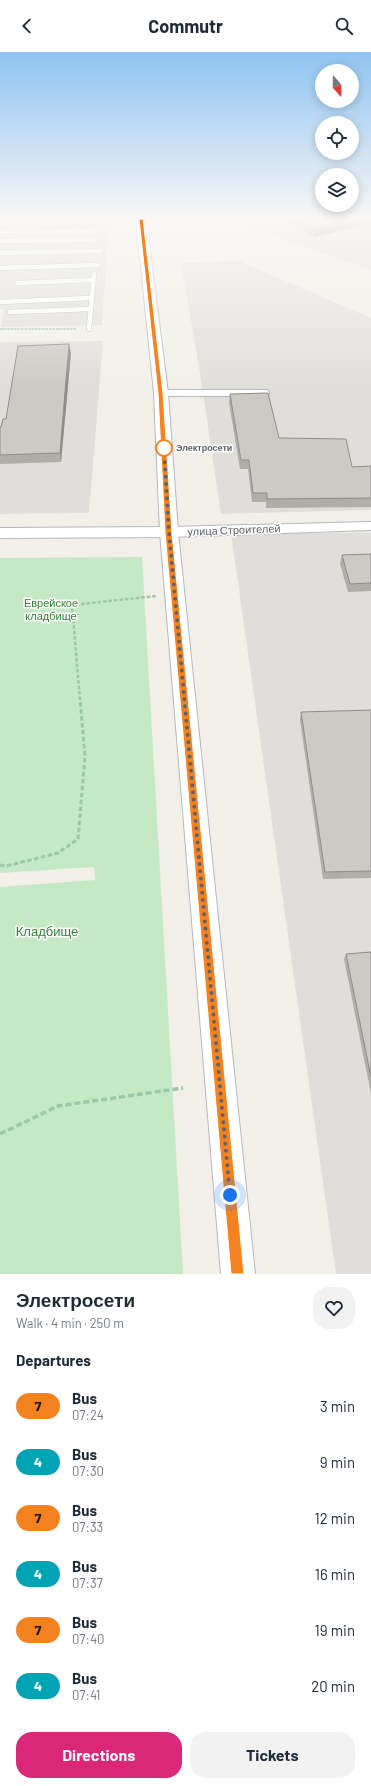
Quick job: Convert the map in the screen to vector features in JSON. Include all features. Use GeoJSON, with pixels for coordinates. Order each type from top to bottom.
{"type":"FeatureCollection","features":[{"type":"Feature","properties":{"kind":"street"},"geometry":{"type":"LineString","coordinates":[[148,276],[161,393],[174,595],[238,1274]]}},
{"type":"Feature","properties":{"kind":"street","name":"улица Строителей"},"geometry":{"type":"LineString","coordinates":[[0,533],[169,532],[371,526]]}},
{"type":"Feature","properties":{"kind":"lane"},"geometry":{"type":"LineString","coordinates":[[89,329],[90,298],[93,276]]}},
{"type":"Feature","properties":{"kind":"lane"},"geometry":{"type":"LineString","coordinates":[[18,283],[92,280]]}},
{"type":"Feature","properties":{"kind":"lane"},"geometry":{"type":"LineString","coordinates":[[0,302],[90,298]]}},
{"type":"Feature","properties":{"kind":"lane"},"geometry":{"type":"LineString","coordinates":[[10,312],[90,310]]}},
{"type":"Feature","properties":{"kind":"lane"},"geometry":{"type":"LineString","coordinates":[[161,393],[266,393]]}},
{"type":"Feature","properties":{"kind":"path"},"geometry":{"type":"LineString","coordinates":[[0,329],[89,329]]}},
{"type":"Feature","properties":{"kind":"path"},"geometry":{"type":"LineString","coordinates":[[0,865],[6,866],[58,853],[78,840],[85,756],[72,605],[174,595]]}},
{"type":"Feature","properties":{"kind":"path"},"geometry":{"type":"LineString","coordinates":[[0,1134],[58,1106],[183,1088]]}},
{"type":"Feature","properties":{"kind":"shaded area"},"geometry":{"type":"Polygon","coordinates":[[[0,276],[105,276],[102,325],[1,327],[4,309],[0,309],[0,276]]]}},
{"type":"Feature","properties":{"kind":"shaded area"},"geometry":{"type":"Polygon","coordinates":[[[183,276],[274,276],[371,318],[371,510],[221,514],[200,373],[183,276]]]}},
{"type":"Feature","properties":{"kind":"shaded area"},"geometry":{"type":"Polygon","coordinates":[[[103,341],[89,513],[0,514],[0,342],[103,341]]]}},
{"type":"Feature","properties":{"kind":"shaded area"},"geometry":{"type":"Polygon","coordinates":[[[231,533],[371,533],[371,1274],[336,1274],[231,533]]]}},
{"type":"Feature","properties":{"kind":"green space"},"geometry":{"type":"Polygon","coordinates":[[[142,557],[183,1274],[0,1274],[0,887],[95,880],[94,867],[0,873],[0,558],[142,557]]]}},
{"type":"Feature","properties":{"kind":"building"},"geometry":{"type":"Polygon","coordinates":[[[69,344],[60,453],[0,455],[0,427],[3,419],[6,419],[18,346],[69,344]]]}},
{"type":"Feature","properties":{"kind":"building"},"geometry":{"type":"Polygon","coordinates":[[[268,393],[279,438],[346,439],[352,467],[371,466],[371,498],[267,499],[267,493],[253,493],[249,460],[241,460],[230,394],[268,393]]]}},
{"type":"Feature","properties":{"kind":"building"},"geometry":{"type":"Polygon","coordinates":[[[371,554],[371,583],[350,584],[342,555],[371,554]]]}},
{"type":"Feature","properties":{"kind":"building"},"geometry":{"type":"Polygon","coordinates":[[[371,710],[371,871],[325,872],[301,712],[371,710]]]}},
{"type":"Feature","properties":{"kind":"building"},"geometry":{"type":"Polygon","coordinates":[[[371,952],[371,1077],[346,954],[371,952]]]}},
{"type":"Feature","properties":{"kind":"bus line","name":"7"},"geometry":{"type":"LineString","coordinates":[[148,276],[161,393],[169,532],[238,1274]]}},
{"type":"Feature","properties":{"kind":"place","name":"Электросети"},"geometry":{"type":"Point","coordinates":[164,448]}},
{"type":"Feature","properties":{"kind":"route"},"geometry":{"type":"LineString","coordinates":[[164,448],[169,532],[230,1195]]}},
{"type":"Feature","properties":{"kind":"park label","name":"Еврейское кладбище"},"geometry":{"type":"Point","coordinates":[51,609]}},
{"type":"Feature","properties":{"kind":"park label","name":"Кладбище"},"geometry":{"type":"Point","coordinates":[47,931]}}]}
